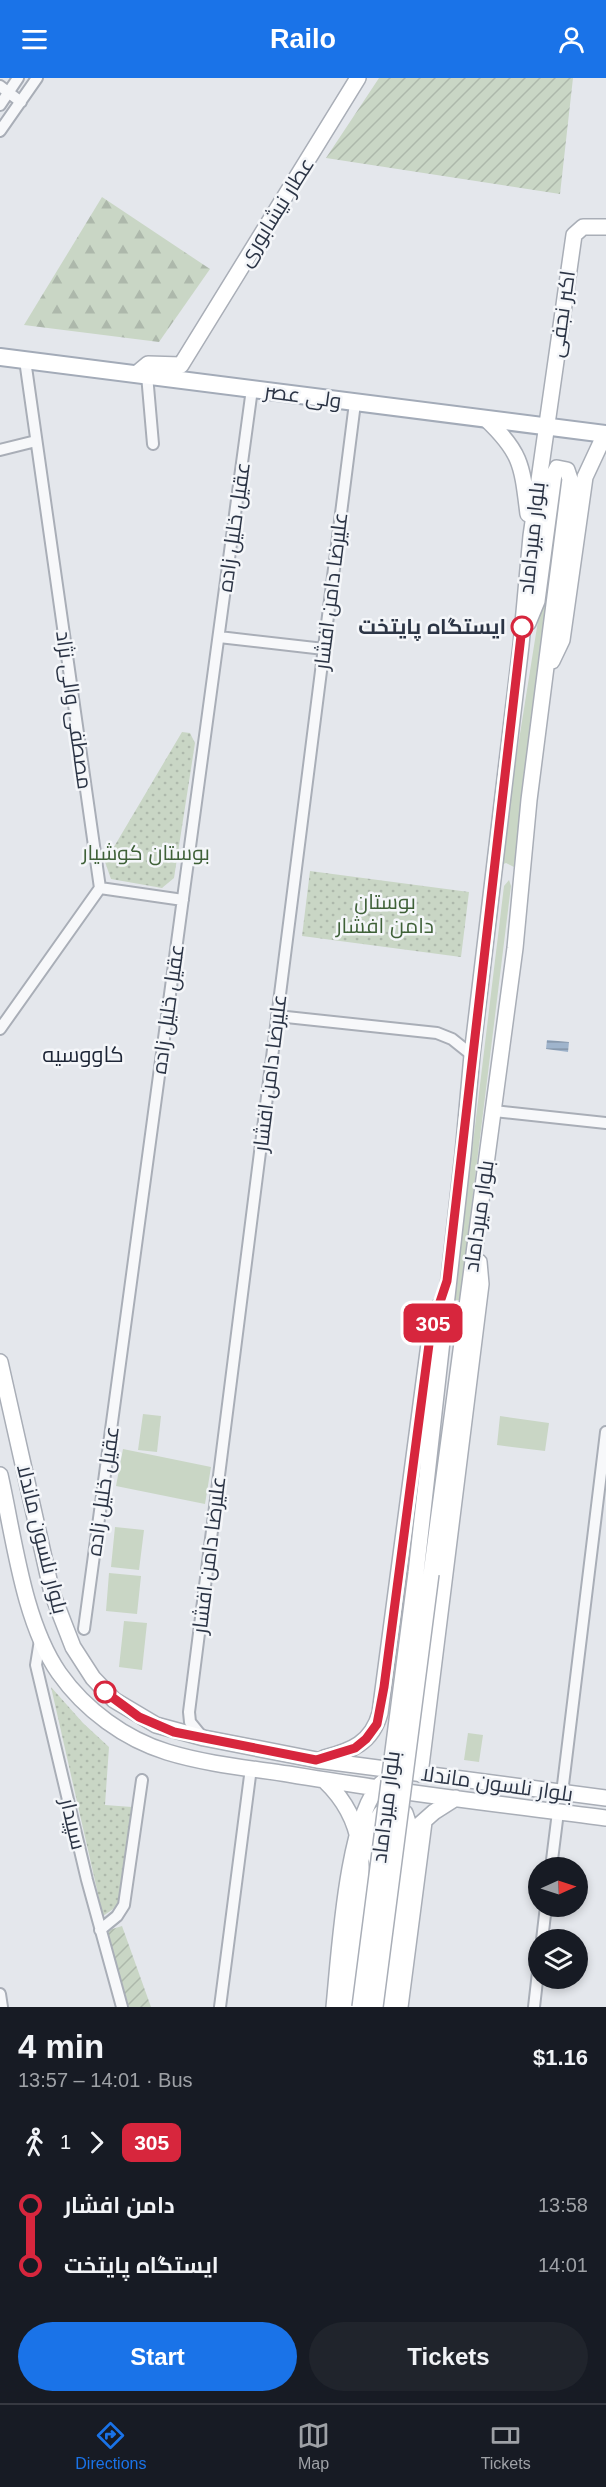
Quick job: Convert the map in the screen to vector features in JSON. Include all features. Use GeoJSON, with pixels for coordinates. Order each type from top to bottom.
{"type":"FeatureCollection","features":[{"type":"Feature","properties":{"kind":"main road","name":"عطار نیشابوری"},"geometry":{"type":"LineString","coordinates":[[141,374],[148,364],[181,365],[358,78]]}},
{"type":"Feature","properties":{"kind":"main road","name":"اکبر نجفی"},"geometry":{"type":"LineString","coordinates":[[542,427],[574,235],[583,227],[606,227]]}},
{"type":"Feature","properties":{"kind":"main road","name":"ولی عصر"},"geometry":{"type":"LineString","coordinates":[[0,357],[605,434]]}},
{"type":"Feature","properties":{"kind":"main road"},"geometry":{"type":"LineString","coordinates":[[486,419],[507,439],[519,460],[531,536]]}},
{"type":"Feature","properties":{"kind":"main road","name":"بلوار میرداماد"},"geometry":{"type":"LineString","coordinates":[[375,2007],[423,1574],[447,1281],[521,645],[542,427]]}},
{"type":"Feature","properties":{"kind":"main road"},"geometry":{"type":"LineString","coordinates":[[546,675],[562,640],[585,477],[605,434]]}},
{"type":"Feature","properties":{"kind":"main road","name":"بلوار میرداماد"},"geometry":{"type":"LineString","coordinates":[[360,2007],[494,1110],[568,496],[570,474],[563,467],[557,468],[554,474],[537,601],[521,645]]}},
{"type":"Feature","properties":{"kind":"main road"},"geometry":{"type":"LineString","coordinates":[[489,918],[500,875],[505,871],[517,874],[520,899]]}},
{"type":"Feature","properties":{"kind":"main road"},"geometry":{"type":"LineString","coordinates":[[420,1774],[481,1284],[477,1235]]}},
{"type":"Feature","properties":{"kind":"main road"},"geometry":{"type":"LineString","coordinates":[[316,1760],[355,1748],[366,1739],[377,1724],[384,1687],[431,1329],[447,1281]]}},
{"type":"Feature","properties":{"kind":"main road","name":"بلوار نلسون ماندلا"},"geometry":{"type":"LineString","coordinates":[[0,1362],[52,1593],[74,1647],[93,1678],[123,1707],[156,1725],[204,1738],[316,1760],[606,1798]]}},
{"type":"Feature","properties":{"kind":"main road","name":"بلوار نلسون ماندلا"},"geometry":{"type":"LineString","coordinates":[[0,1475],[26,1589],[41,1639],[67,1684],[99,1716],[124,1733],[167,1752],[251,1768],[325,1781],[606,1818]]}},
{"type":"Feature","properties":{"kind":"main road"},"geometry":{"type":"LineString","coordinates":[[384,1687],[391,1701],[405,1710],[420,1707],[430,1696]]}},
{"type":"Feature","properties":{"kind":"main road"},"geometry":{"type":"LineString","coordinates":[[334,2007],[350,1868],[366,1808],[369,1778],[364,1766]]}},
{"type":"Feature","properties":{"kind":"main road"},"geometry":{"type":"LineString","coordinates":[[368,1787],[397,1771]]}},
{"type":"Feature","properties":{"kind":"main road"},"geometry":{"type":"LineString","coordinates":[[325,1781],[346,1805],[358,1837],[362,1874],[348,2007]]}},
{"type":"Feature","properties":{"kind":"main road"},"geometry":{"type":"LineString","coordinates":[[409,1836],[456,1798]]}},
{"type":"Feature","properties":{"kind":"main road"},"geometry":{"type":"LineString","coordinates":[[367,2007],[384,1882],[372,1846],[372,1828],[381,1813],[396,1810],[405,1813],[409,1821],[409,1836],[387,2007]]}},
{"type":"Feature","properties":{"kind":"main road"},"geometry":{"type":"LineString","coordinates":[[400,2007],[424,1822]]}},
{"type":"Feature","properties":{"kind":"street"},"geometry":{"type":"LineString","coordinates":[[0,105],[4,89],[18,78]]}},
{"type":"Feature","properties":{"kind":"street"},"geometry":{"type":"LineString","coordinates":[[0,131],[37,78]]}},
{"type":"Feature","properties":{"kind":"street"},"geometry":{"type":"LineString","coordinates":[[4,89],[21,102]]}},
{"type":"Feature","properties":{"kind":"street","name":"مصطفی والی نژاد"},"geometry":{"type":"LineString","coordinates":[[25,360],[100,888]]}},
{"type":"Feature","properties":{"kind":"street"},"geometry":{"type":"LineString","coordinates":[[141,374],[153,444]]}},
{"type":"Feature","properties":{"kind":"street","name":"عقیل خلیل زاده"},"geometry":{"type":"LineString","coordinates":[[84,1629],[252,389]]}},
{"type":"Feature","properties":{"kind":"street","name":"علیرضا دامن افشار"},"geometry":{"type":"LineString","coordinates":[[204,1738],[190,1722],[189,1712],[355,403]]}},
{"type":"Feature","properties":{"kind":"street"},"geometry":{"type":"LineString","coordinates":[[0,450],[36,441]]}},
{"type":"Feature","properties":{"kind":"street"},"geometry":{"type":"LineString","coordinates":[[219,638],[324,649]]}},
{"type":"Feature","properties":{"kind":"street"},"geometry":{"type":"LineString","coordinates":[[0,1029],[100,888],[183,900]]}},
{"type":"Feature","properties":{"kind":"street"},"geometry":{"type":"LineString","coordinates":[[277,1016],[437,1033],[452,1040],[472,1055]]}},
{"type":"Feature","properties":{"kind":"street"},"geometry":{"type":"LineString","coordinates":[[494,1110],[606,1124]]}},
{"type":"Feature","properties":{"kind":"street"},"geometry":{"type":"LineString","coordinates":[[562,1792],[606,1432]]}},
{"type":"Feature","properties":{"kind":"street","name":"سپیدار"},"geometry":{"type":"LineString","coordinates":[[41,1639],[36,1665],[100,1930],[122,2007]]}},
{"type":"Feature","properties":{"kind":"street"},"geometry":{"type":"LineString","coordinates":[[220,2007],[251,1768]]}},
{"type":"Feature","properties":{"kind":"street"},"geometry":{"type":"LineString","coordinates":[[100,1930],[117,1916],[124,1905],[142,1780]]}},
{"type":"Feature","properties":{"kind":"street"},"geometry":{"type":"LineString","coordinates":[[552,1857],[558,1812]]}},
{"type":"Feature","properties":{"kind":"street"},"geometry":{"type":"LineString","coordinates":[[534,2007],[536,1989]]}},
{"type":"Feature","properties":{"kind":"street"},"geometry":{"type":"LineString","coordinates":[[0,1994],[2,2007]]}},
{"type":"Feature","properties":{"kind":"green space"},"geometry":{"type":"Polygon","coordinates":[[[379,78],[573,78],[560,194],[326,158],[379,78]]]}},
{"type":"Feature","properties":{"kind":"green space"},"geometry":{"type":"Polygon","coordinates":[[[102,197],[210,269],[159,342],[24,325],[102,197]]]}},
{"type":"Feature","properties":{"kind":"green space"},"geometry":{"type":"Polygon","coordinates":[[[561,476],[567,483],[514,867],[506,863],[499,866],[561,476]]]}},
{"type":"Feature","properties":{"kind":"green space","name":"بوستان کوشیار"},"geometry":{"type":"Polygon","coordinates":[[[182,732],[190,733],[195,743],[174,878],[162,888],[111,879],[105,862],[182,732]]]}},
{"type":"Feature","properties":{"kind":"green space","name":"بوستان دامن افشار"},"geometry":{"type":"Polygon","coordinates":[[[310,871],[469,892],[461,957],[302,936],[310,871]]]}},
{"type":"Feature","properties":{"kind":"green space"},"geometry":{"type":"Polygon","coordinates":[[[509,880],[511,886],[460,1300],[454,1300],[504,886],[509,880]]]}},
{"type":"Feature","properties":{"kind":"green space"},"geometry":{"type":"Polygon","coordinates":[[[143,1414],[161,1416],[157,1452],[138,1450],[143,1414]]]}},
{"type":"Feature","properties":{"kind":"green space"},"geometry":{"type":"Polygon","coordinates":[[[500,1416],[549,1423],[545,1451],[497,1445],[500,1416]]]}},
{"type":"Feature","properties":{"kind":"green space"},"geometry":{"type":"Polygon","coordinates":[[[123,1449],[211,1467],[205,1504],[116,1486],[123,1449]]]}},
{"type":"Feature","properties":{"kind":"green space"},"geometry":{"type":"Polygon","coordinates":[[[115,1527],[144,1530],[139,1570],[111,1567],[115,1527]]]}},
{"type":"Feature","properties":{"kind":"green space"},"geometry":{"type":"Polygon","coordinates":[[[109,1573],[141,1576],[137,1614],[106,1611],[109,1573]]]}},
{"type":"Feature","properties":{"kind":"green space"},"geometry":{"type":"Polygon","coordinates":[[[124,1621],[147,1623],[142,1670],[119,1667],[124,1621]]]}},
{"type":"Feature","properties":{"kind":"green space"},"geometry":{"type":"Polygon","coordinates":[[[51,1687],[83,1723],[109,1747],[105,1805],[132,1807],[119,1905],[103,1916],[51,1687]]]}},
{"type":"Feature","properties":{"kind":"green space"},"geometry":{"type":"Polygon","coordinates":[[[468,1733],[483,1735],[479,1762],[464,1760],[468,1733]]]}},
{"type":"Feature","properties":{"kind":"green space"},"geometry":{"type":"Polygon","coordinates":[[[122,1926],[151,2007],[129,2007],[106,1931],[122,1926]]]}},
{"type":"Feature","properties":{"kind":"water"},"geometry":{"type":"Polygon","coordinates":[[[547,1040],[569,1042],[568,1052],[546,1049],[547,1040]]]}},
{"type":"Feature","properties":{"kind":"bus line","name":"305"},"geometry":{"type":"LineString","coordinates":[[105,1692],[139,1717],[174,1732],[316,1760],[345,1752],[362,1744],[377,1724],[384,1687],[431,1329],[447,1281],[522,627]]}},
{"type":"Feature","properties":{"kind":"place","name":"ایستگاه پایتخت"},"geometry":{"type":"Point","coordinates":[522,627]}},
{"type":"Feature","properties":{"kind":"district","name":"کاووسیه"},"geometry":{"type":"Point","coordinates":[83,1054]}}]}
